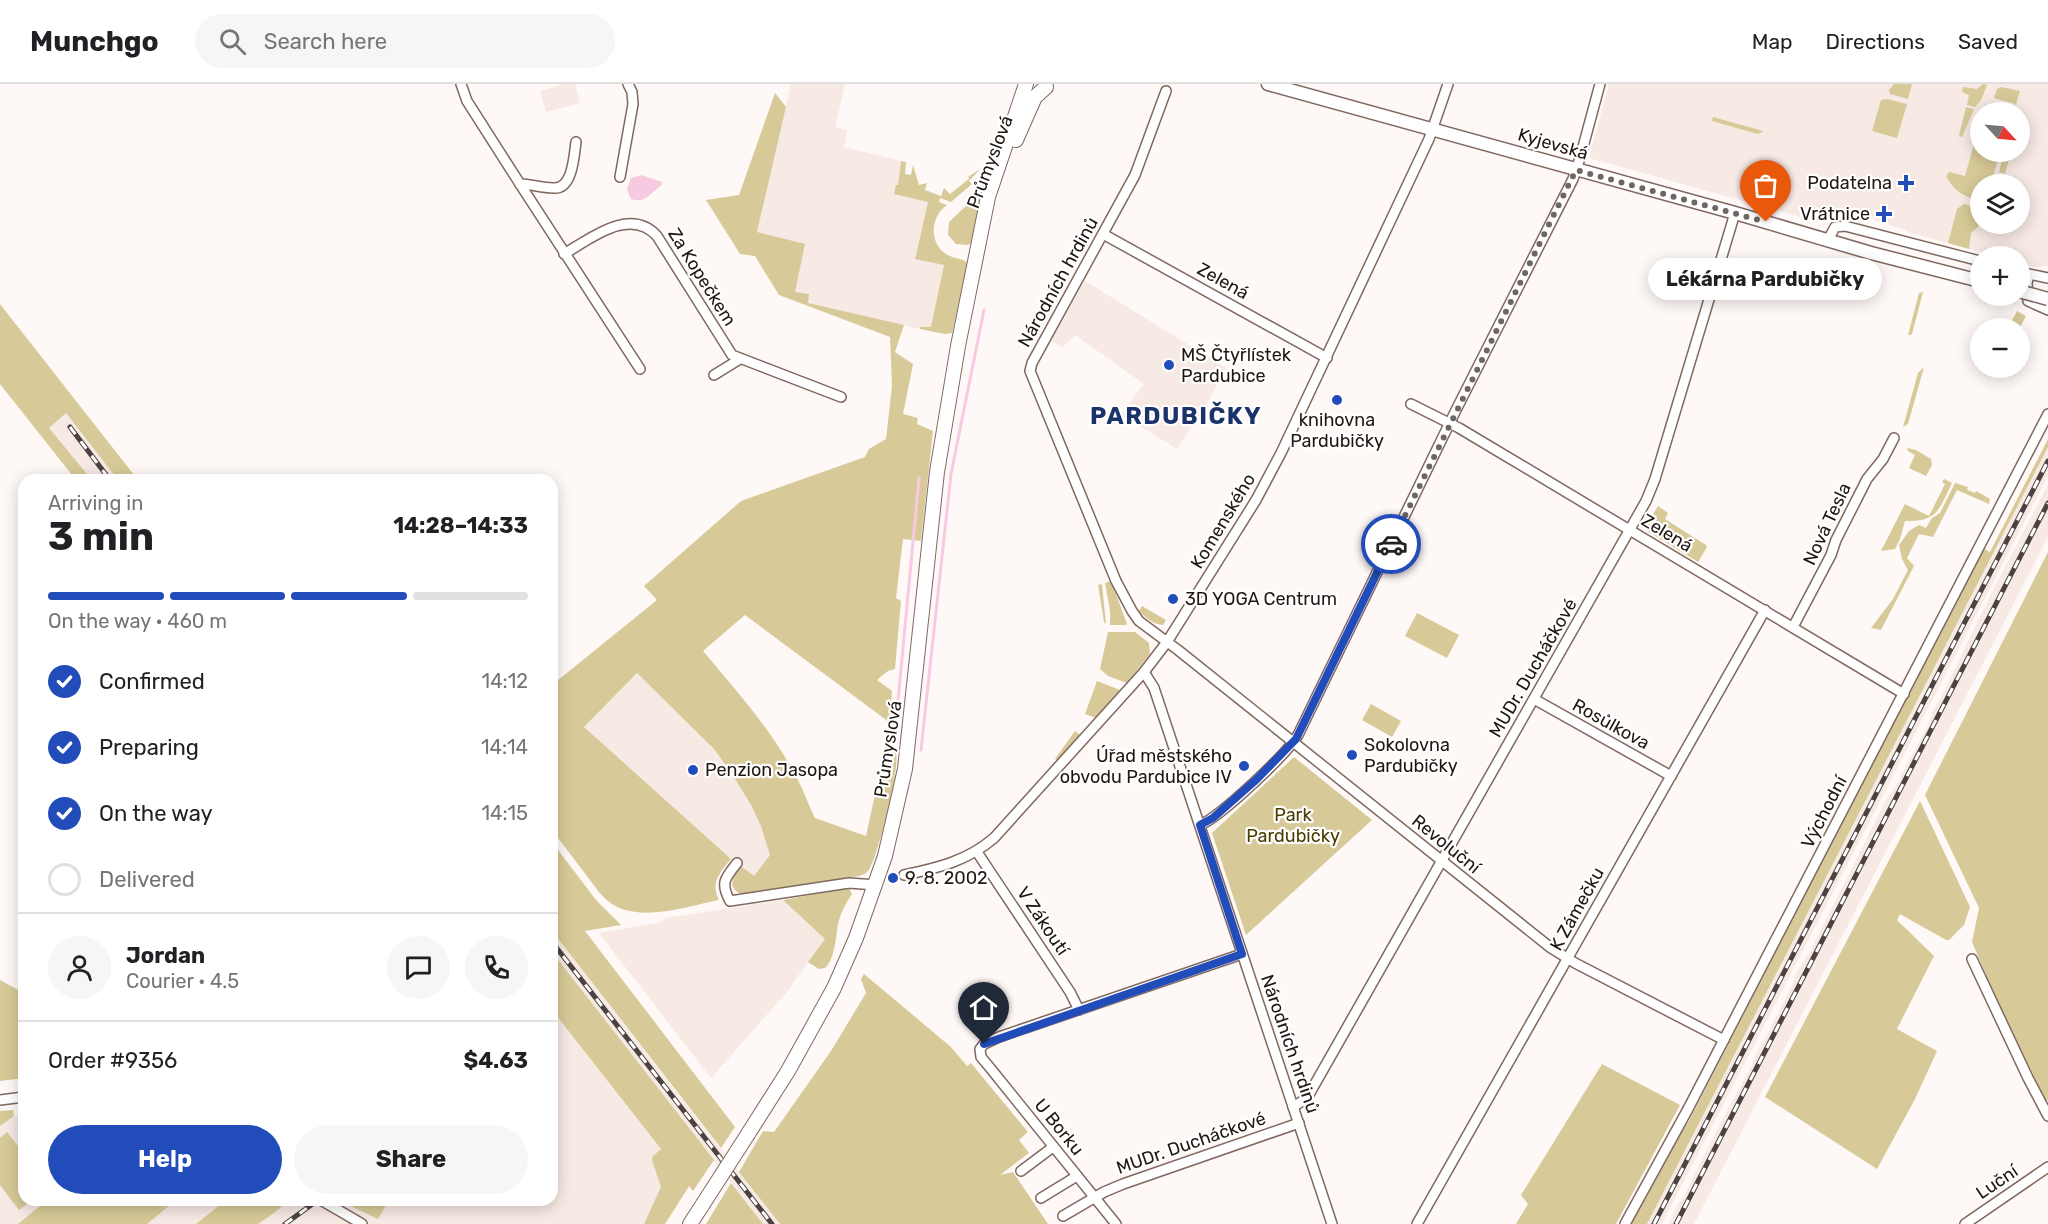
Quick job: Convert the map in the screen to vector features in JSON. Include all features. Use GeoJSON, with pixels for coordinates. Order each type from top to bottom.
{"type":"FeatureCollection","features":[{"type":"Feature","properties":{"kind":"main road","name":"Průmyslová"},"geometry":{"type":"LineString","coordinates":[[691,1224],[788,1071],[834,987],[876,885],[891,834],[905,769],[937,472],[958,346],[978,256],[988,197],[1028,84]]}},
{"type":"Feature","properties":{"kind":"main road","name":"Průmyslová"},"geometry":{"type":"LineString","coordinates":[[978,256],[1010,152],[1035,97],[1049,85]]}},
{"type":"Feature","properties":{"kind":"street"},"geometry":{"type":"LineString","coordinates":[[461,84],[467,101],[640,369]]}},
{"type":"Feature","properties":{"kind":"street"},"geometry":{"type":"LineString","coordinates":[[620,177],[633,104],[633,92],[628,84]]}},
{"type":"Feature","properties":{"kind":"street"},"geometry":{"type":"LineString","coordinates":[[1028,84],[1036,87],[1049,85]]}},
{"type":"Feature","properties":{"kind":"street","name":"Kyjevská"},"geometry":{"type":"LineString","coordinates":[[1268,84],[1970,279]]}},
{"type":"Feature","properties":{"kind":"street","name":"Komenského"},"geometry":{"type":"LineString","coordinates":[[904,875],[943,866],[977,852],[1005,827],[1144,672],[1167,642],[1271,474],[1433,129],[1448,84]]}},
{"type":"Feature","properties":{"kind":"street"},"geometry":{"type":"LineString","coordinates":[[1200,825],[1213,818],[1293,743],[1576,170],[1600,84]]}},
{"type":"Feature","properties":{"kind":"street","name":"Národních hrdinů"},"geometry":{"type":"LineString","coordinates":[[1166,90],[1140,165],[1032,363],[1030,371],[1121,591],[1139,621],[1167,642]]}},
{"type":"Feature","properties":{"kind":"street"},"geometry":{"type":"LineString","coordinates":[[520,184],[553,188],[563,185],[570,176],[576,141]]}},
{"type":"Feature","properties":{"kind":"street","name":"MUDr. Ducháčkové"},"geometry":{"type":"LineString","coordinates":[[1293,1107],[1307,1098],[1646,501],[1655,479],[1735,213]]}},
{"type":"Feature","properties":{"kind":"street","name":"Za Kopečkem"},"geometry":{"type":"LineString","coordinates":[[564,254],[617,225],[635,225],[651,230],[732,355],[841,397]]}},
{"type":"Feature","properties":{"kind":"street"},"geometry":{"type":"LineString","coordinates":[[1828,240],[1833,230],[1845,225],[1970,258]]}},
{"type":"Feature","properties":{"kind":"street"},"geometry":{"type":"LineString","coordinates":[[1859,249],[1864,230]]}},
{"type":"Feature","properties":{"kind":"street","name":"Zelená"},"geometry":{"type":"LineString","coordinates":[[1103,234],[1326,358]]}},
{"type":"Feature","properties":{"kind":"street"},"geometry":{"type":"LineString","coordinates":[[2030,275],[2048,278]]}},
{"type":"Feature","properties":{"kind":"street"},"geometry":{"type":"LineString","coordinates":[[2030,294],[2048,299]]}},
{"type":"Feature","properties":{"kind":"street"},"geometry":{"type":"LineString","coordinates":[[2030,301],[2048,310]]}},
{"type":"Feature","properties":{"kind":"street"},"geometry":{"type":"LineString","coordinates":[[714,375],[740,359]]}},
{"type":"Feature","properties":{"kind":"street","name":"Zelená"},"geometry":{"type":"LineString","coordinates":[[1411,404],[1450,424],[1904,694]]}},
{"type":"Feature","properties":{"kind":"street","name":"Východní"},"geometry":{"type":"LineString","coordinates":[[1625,1224],[1724,1040],[2048,414]]}},
{"type":"Feature","properties":{"kind":"street","name":"Nová Tesla"},"geometry":{"type":"LineString","coordinates":[[1793,627],[1867,479],[1883,459],[1894,438]]}},
{"type":"Feature","properties":{"kind":"street","name":"K Zámečku"},"geometry":{"type":"LineString","coordinates":[[1418,1224],[1765,610]]}},
{"type":"Feature","properties":{"kind":"street","name":"Revoluční"},"geometry":{"type":"LineString","coordinates":[[1167,642],[1551,948],[1724,1040]]}},
{"type":"Feature","properties":{"kind":"street","name":"Národních hrdinů"},"geometry":{"type":"LineString","coordinates":[[1144,672],[1154,688],[1332,1224]]}},
{"type":"Feature","properties":{"kind":"street","name":"Rosůlkova"},"geometry":{"type":"LineString","coordinates":[[1534,699],[1671,776]]}},
{"type":"Feature","properties":{"kind":"street","name":"V Zákoutí"},"geometry":{"type":"LineString","coordinates":[[977,852],[1070,992],[1079,1010]]}},
{"type":"Feature","properties":{"kind":"street"},"geometry":{"type":"LineString","coordinates":[[736,863],[724,885],[730,901],[849,883],[876,885]]}},
{"type":"Feature","properties":{"kind":"street"},"geometry":{"type":"LineString","coordinates":[[1079,1010],[1242,954]]}},
{"type":"Feature","properties":{"kind":"street"},"geometry":{"type":"LineString","coordinates":[[1972,959],[2048,1116]]}},
{"type":"Feature","properties":{"kind":"street","name":"U Borku"},"geometry":{"type":"LineString","coordinates":[[1079,1010],[989,1041],[980,1049],[981,1057],[1116,1224]]}},
{"type":"Feature","properties":{"kind":"street"},"geometry":{"type":"LineString","coordinates":[[0,1100],[18,1098]]}},
{"type":"Feature","properties":{"kind":"street","name":"MUDr. Ducháčkové"},"geometry":{"type":"LineString","coordinates":[[1063,1216],[1104,1192],[1123,1184],[1299,1123]]}},
{"type":"Feature","properties":{"kind":"street"},"geometry":{"type":"LineString","coordinates":[[1022,1171],[1053,1147]]}},
{"type":"Feature","properties":{"kind":"street","name":"Luční"},"geometry":{"type":"LineString","coordinates":[[1965,1224],[2048,1167]]}},
{"type":"Feature","properties":{"kind":"street"},"geometry":{"type":"LineString","coordinates":[[1041,1198],[1077,1176]]}},
{"type":"Feature","properties":{"kind":"street"},"geometry":{"type":"LineString","coordinates":[[331,1206],[362,1224]]}},
{"type":"Feature","properties":{"kind":"shaded area"},"geometry":{"type":"Polygon","coordinates":[[[564,84],[575,84],[580,103],[546,112],[540,91],[564,84]]]}},
{"type":"Feature","properties":{"kind":"shaded area"},"geometry":{"type":"Polygon","coordinates":[[[791,84],[845,84],[835,127],[847,130],[844,147],[901,161],[898,186],[928,202],[915,258],[944,265],[931,328],[921,327],[920,329],[807,303],[795,292],[757,232],[791,84]]]}},
{"type":"Feature","properties":{"kind":"shaded area"},"geometry":{"type":"Polygon","coordinates":[[[1609,84],[2048,84],[2048,266],[2030,266],[2030,246],[1970,246],[1970,249],[1907,232],[1907,230],[1873,220],[1873,217],[1863,213],[1860,223],[1828,208],[1826,214],[1817,212],[1815,221],[1589,158],[1609,84]]]}},
{"type":"Feature","properties":{"kind":"shaded area"},"geometry":{"type":"Polygon","coordinates":[[[641,175],[662,182],[662,185],[644,199],[631,199],[627,189],[631,178],[641,175]]]}},
{"type":"Feature","properties":{"kind":"shaded area","name":"MŠ Čtyřlístek Pardubice"},"geometry":{"type":"Polygon","coordinates":[[[1085,281],[1226,368],[1208,402],[1177,449],[1121,414],[1144,384],[1075,335],[1063,347],[1051,341],[1085,281]]]}},
{"type":"Feature","properties":{"kind":"shaded area"},"geometry":{"type":"Polygon","coordinates":[[[66,413],[113,474],[87,474],[49,428],[66,413]]]}},
{"type":"Feature","properties":{"kind":"shaded area"},"geometry":{"type":"Polygon","coordinates":[[[2048,447],[2048,476],[1662,1224],[1647,1224],[2048,447]]]}},
{"type":"Feature","properties":{"kind":"shaded area"},"geometry":{"type":"Polygon","coordinates":[[[2048,484],[2048,537],[1694,1224],[1669,1224],[1792,986],[1796,973],[1811,950],[1887,798],[1928,725],[1932,712],[2048,484]]]}},
{"type":"Feature","properties":{"kind":"shaded area"},"geometry":{"type":"Polygon","coordinates":[[[638,672],[714,749],[751,805],[771,855],[754,876],[726,855],[584,727],[638,672]]]}},
{"type":"Feature","properties":{"kind":"shaded area"},"geometry":{"type":"Polygon","coordinates":[[[783,900],[825,939],[793,985],[711,1078],[599,933],[658,923],[666,918],[783,900]]]}},
{"type":"Feature","properties":{"kind":"shaded area"},"geometry":{"type":"Polygon","coordinates":[[[558,939],[780,1224],[763,1224],[558,960],[558,939]]]}},
{"type":"Feature","properties":{"kind":"shaded area"},"geometry":{"type":"Polygon","coordinates":[[[558,1018],[690,1186],[665,1224],[258,1224],[283,1206],[558,1206],[558,1018]]]}},
{"type":"Feature","properties":{"kind":"shaded area"},"geometry":{"type":"Polygon","coordinates":[[[18,1116],[18,1206],[218,1206],[196,1224],[0,1224],[0,1126],[18,1116]]]}},
{"type":"Feature","properties":{"kind":"green space"},"geometry":{"type":"Polygon","coordinates":[[[1894,84],[1912,84],[1908,99],[1890,94],[1889,90],[1894,84]]]}},
{"type":"Feature","properties":{"kind":"green space"},"geometry":{"type":"Polygon","coordinates":[[[1983,84],[1987,85],[1979,102],[1970,102],[1970,106],[1967,105],[1969,95],[1962,92],[1963,87],[1977,89],[1983,84]]]}},
{"type":"Feature","properties":{"kind":"green space"},"geometry":{"type":"Polygon","coordinates":[[[2001,87],[2020,91],[2017,102],[1994,98],[1997,89],[2001,87]]]}},
{"type":"Feature","properties":{"kind":"green space"},"geometry":{"type":"Polygon","coordinates":[[[775,93],[786,107],[757,232],[805,244],[795,292],[809,294],[808,303],[904,325],[895,352],[913,364],[903,414],[918,418],[917,424],[933,431],[921,541],[903,539],[896,598],[901,601],[895,669],[888,671],[877,680],[892,691],[889,722],[745,615],[703,651],[729,681],[778,746],[798,780],[815,818],[866,836],[884,753],[889,754],[890,747],[896,754],[895,776],[878,846],[866,873],[741,894],[736,891],[732,882],[741,866],[754,876],[770,855],[761,826],[751,805],[714,749],[637,673],[584,727],[731,859],[720,873],[716,883],[716,894],[719,900],[658,912],[634,912],[619,908],[604,897],[558,838],[558,680],[657,600],[644,586],[741,501],[865,457],[869,449],[886,439],[892,386],[890,337],[779,295],[755,256],[740,254],[706,200],[739,195],[775,93]]]}},
{"type":"Feature","properties":{"kind":"green space"},"geometry":{"type":"Polygon","coordinates":[[[1887,99],[1907,104],[1897,138],[1872,131],[1881,100],[1887,99]]]}},
{"type":"Feature","properties":{"kind":"green space"},"geometry":{"type":"Polygon","coordinates":[[[1966,107],[1970,108],[1970,118],[1962,137],[1959,136],[1966,107]]]}},
{"type":"Feature","properties":{"kind":"green space"},"geometry":{"type":"Polygon","coordinates":[[[1713,117],[1763,131],[1758,134],[1712,121],[1713,117]]]}},
{"type":"Feature","properties":{"kind":"green space"},"geometry":{"type":"Polygon","coordinates":[[[1970,158],[1970,162],[1997,162],[1994,174],[1970,174],[1970,198],[1952,186],[1946,176],[1949,172],[1965,176],[1970,158]]]}},
{"type":"Feature","properties":{"kind":"green space"},"geometry":{"type":"Polygon","coordinates":[[[901,161],[906,162],[905,174],[911,175],[913,165],[919,185],[927,183],[925,190],[941,196],[944,188],[950,194],[980,169],[969,181],[972,184],[951,202],[940,198],[939,202],[947,205],[937,216],[935,223],[934,237],[940,249],[949,256],[968,263],[952,333],[945,334],[920,329],[920,327],[931,327],[944,265],[915,259],[928,202],[894,194],[896,185],[898,185],[901,161]]]}},
{"type":"Feature","properties":{"kind":"green space"},"geometry":{"type":"Polygon","coordinates":[[[2002,162],[2008,162],[2005,174],[1999,172],[2002,162]]]}},
{"type":"Feature","properties":{"kind":"green space"},"geometry":{"type":"Polygon","coordinates":[[[984,189],[973,241],[968,245],[956,244],[948,235],[949,222],[984,189]]]}},
{"type":"Feature","properties":{"kind":"green space"},"geometry":{"type":"Polygon","coordinates":[[[1964,204],[1970,206],[1969,249],[1948,243],[1957,209],[1964,204]]]}},
{"type":"Feature","properties":{"kind":"green space"},"geometry":{"type":"Polygon","coordinates":[[[1923,292],[1912,334],[1908,335],[1919,293],[1923,292]]]}},
{"type":"Feature","properties":{"kind":"green space"},"geometry":{"type":"Polygon","coordinates":[[[0,304],[133,474],[113,474],[66,413],[49,428],[87,474],[71,474],[0,384],[0,304]]]}},
{"type":"Feature","properties":{"kind":"green space"},"geometry":{"type":"Polygon","coordinates":[[[2017,311],[2026,316],[2025,318],[2013,318],[2017,311]]]}},
{"type":"Feature","properties":{"kind":"green space"},"geometry":{"type":"Polygon","coordinates":[[[1924,367],[1908,424],[1903,427],[1918,373],[1924,367]]]}},
{"type":"Feature","properties":{"kind":"green space"},"geometry":{"type":"Polygon","coordinates":[[[2048,439],[2048,447],[1647,1224],[1630,1224],[1667,1154],[1689,1121],[1983,548],[1990,552],[2048,439]]]}},
{"type":"Feature","properties":{"kind":"green space"},"geometry":{"type":"Polygon","coordinates":[[[1907,448],[1916,450],[1931,459],[1932,465],[1926,476],[1909,468],[1915,455],[1907,448]]]}},
{"type":"Feature","properties":{"kind":"green space"},"geometry":{"type":"Polygon","coordinates":[[[1944,479],[1952,483],[1936,512],[1924,519],[1905,521],[1895,549],[1881,551],[1905,504],[1929,516],[1945,484],[1942,482],[1944,479]]]}},
{"type":"Feature","properties":{"kind":"green space"},"geometry":{"type":"Polygon","coordinates":[[[1955,483],[1990,499],[1989,504],[1957,490],[1933,537],[1919,534],[1907,558],[1914,566],[1881,630],[1871,628],[1893,599],[1908,570],[1902,559],[1899,545],[1909,531],[1919,525],[1926,528],[1932,518],[1940,513],[1955,483]]]}},
{"type":"Feature","properties":{"kind":"green space"},"geometry":{"type":"Polygon","coordinates":[[[1658,506],[1668,513],[1665,519],[1706,545],[1698,562],[1644,527],[1649,515],[1652,516],[1658,506]]]}},
{"type":"Feature","properties":{"kind":"green space"},"geometry":{"type":"Polygon","coordinates":[[[2048,552],[2048,1100],[2046,1101],[2000,1008],[1972,942],[1979,908],[1925,795],[2048,552]]]}},
{"type":"Feature","properties":{"kind":"green space"},"geometry":{"type":"Polygon","coordinates":[[[1111,581],[1126,625],[1110,625],[1105,583],[1111,581]]]}},
{"type":"Feature","properties":{"kind":"green space"},"geometry":{"type":"Polygon","coordinates":[[[1102,584],[1106,624],[1098,585],[1102,584]]]}},
{"type":"Feature","properties":{"kind":"green space"},"geometry":{"type":"Polygon","coordinates":[[[1142,606],[1166,620],[1163,625],[1144,616],[1139,611],[1142,606]]]}},
{"type":"Feature","properties":{"kind":"green space"},"geometry":{"type":"Polygon","coordinates":[[[1417,613],[1459,635],[1447,658],[1405,636],[1417,613]]]}},
{"type":"Feature","properties":{"kind":"green space"},"geometry":{"type":"Polygon","coordinates":[[[1108,632],[1135,632],[1149,643],[1150,654],[1127,683],[1108,676],[1100,669],[1108,632]]]}},
{"type":"Feature","properties":{"kind":"green space"},"geometry":{"type":"Polygon","coordinates":[[[1097,681],[1120,690],[1096,718],[1085,714],[1097,681]]]}},
{"type":"Feature","properties":{"kind":"green space"},"geometry":{"type":"Polygon","coordinates":[[[1371,704],[1401,721],[1392,737],[1362,720],[1371,704]]]}},
{"type":"Feature","properties":{"kind":"green space"},"geometry":{"type":"Polygon","coordinates":[[[1075,731],[1080,735],[1057,760],[1055,759],[1075,731]]]}},
{"type":"Feature","properties":{"kind":"green space","name":"Park Pardubičky"},"geometry":{"type":"Polygon","coordinates":[[[1294,757],[1372,820],[1246,935],[1212,833],[1294,757]]]}},
{"type":"Feature","properties":{"kind":"green space"},"geometry":{"type":"Polygon","coordinates":[[[1920,801],[1970,907],[1964,925],[1949,940],[1900,914],[1897,920],[1934,956],[1897,1029],[1937,1051],[1915,1099],[1877,1169],[1765,1097],[1920,801]]]}},
{"type":"Feature","properties":{"kind":"green space"},"geometry":{"type":"Polygon","coordinates":[[[558,850],[596,900],[621,925],[585,931],[735,1127],[721,1148],[558,939],[558,850]]]}},
{"type":"Feature","properties":{"kind":"green space"},"geometry":{"type":"Polygon","coordinates":[[[849,888],[852,894],[839,920],[831,959],[825,968],[819,969],[808,962],[825,939],[783,900],[849,888]]]}},
{"type":"Feature","properties":{"kind":"green space"},"geometry":{"type":"Polygon","coordinates":[[[558,960],[714,1160],[693,1191],[689,1186],[665,1224],[644,1224],[661,1187],[652,1160],[661,1149],[558,1018],[558,960]]]}},
{"type":"Feature","properties":{"kind":"green space"},"geometry":{"type":"Polygon","coordinates":[[[864,974],[951,1047],[967,1066],[971,1063],[1028,1132],[1019,1140],[1029,1153],[1000,1175],[1013,1172],[1048,1224],[780,1224],[739,1172],[763,1131],[774,1132],[831,1051],[866,993],[861,979],[864,974]]]}},
{"type":"Feature","properties":{"kind":"green space"},"geometry":{"type":"Polygon","coordinates":[[[0,980],[18,990],[18,1079],[0,1081],[0,980]]]}},
{"type":"Feature","properties":{"kind":"green space"},"geometry":{"type":"Polygon","coordinates":[[[1602,1064],[1680,1105],[1616,1224],[1516,1224],[1528,1204],[1521,1195],[1602,1064]]]}},
{"type":"Feature","properties":{"kind":"green space"},"geometry":{"type":"Polygon","coordinates":[[[13,1110],[14,1116],[0,1126],[0,1111],[13,1110]]]}},
{"type":"Feature","properties":{"kind":"green space"},"geometry":{"type":"Polygon","coordinates":[[[7,1132],[18,1146],[18,1206],[24,1206],[19,1210],[0,1185],[0,1138],[7,1132]]]}},
{"type":"Feature","properties":{"kind":"green space"},"geometry":{"type":"Polygon","coordinates":[[[731,1183],[763,1224],[706,1224],[731,1183]]]}},
{"type":"Feature","properties":{"kind":"green space"},"geometry":{"type":"Polygon","coordinates":[[[40,1206],[169,1206],[147,1224],[18,1224],[40,1206]]]}},
{"type":"Feature","properties":{"kind":"green space"},"geometry":{"type":"Polygon","coordinates":[[[218,1206],[283,1206],[258,1224],[196,1224],[218,1206]]]}},
{"type":"Feature","properties":{"kind":"green space"},"geometry":{"type":"Polygon","coordinates":[[[351,1206],[386,1206],[378,1219],[351,1206]]]}},
{"type":"Feature","properties":{"kind":"waterway"},"geometry":{"type":"LineString","coordinates":[[921,750],[951,474],[984,310]]}},
{"type":"Feature","properties":{"kind":"waterway"},"geometry":{"type":"LineString","coordinates":[[896,722],[919,478]]}},
{"type":"Feature","properties":{"kind":"railway"},"geometry":{"type":"LineString","coordinates":[[70,427],[105,474]]}},
{"type":"Feature","properties":{"kind":"railway"},"geometry":{"type":"LineString","coordinates":[[1654,1224],[2048,461]]}},
{"type":"Feature","properties":{"kind":"railway"},"geometry":{"type":"LineString","coordinates":[[1676,1224],[2048,503]]}},
{"type":"Feature","properties":{"kind":"railway"},"geometry":{"type":"LineString","coordinates":[[558,950],[772,1224]]}},
{"type":"Feature","properties":{"kind":"railway"},"geometry":{"type":"LineString","coordinates":[[285,1224],[310,1206]]}},
{"type":"Feature","properties":{"kind":"way so far"},"geometry":{"type":"LineString","coordinates":[[1391,544],[1576,170],[1766,222]]}},
{"type":"Feature","properties":{"kind":"place","name":"Podatelna"},"geometry":{"type":"Point","coordinates":[1906,183]}},
{"type":"Feature","properties":{"kind":"place","name":"Vrátnice"},"geometry":{"type":"Point","coordinates":[1884,214]}},
{"type":"Feature","properties":{"kind":"place","name":"Lékárna Pardubičky"},"geometry":{"type":"Point","coordinates":[1766,222]}},
{"type":"Feature","properties":{"kind":"place","name":"MŠ Čtyřlístek Pardubice"},"geometry":{"type":"Point","coordinates":[1169,365]}},
{"type":"Feature","properties":{"kind":"place","name":"knihovna Pardubičky"},"geometry":{"type":"Point","coordinates":[1337,400]}},
{"type":"Feature","properties":{"kind":"place","name":"3D YOGA Centrum"},"geometry":{"type":"Point","coordinates":[1173,599]}},
{"type":"Feature","properties":{"kind":"place","name":"Sokolovna Pardubičky"},"geometry":{"type":"Point","coordinates":[1352,755]}},
{"type":"Feature","properties":{"kind":"place","name":"Úřad městského obvodu Pardubice IV"},"geometry":{"type":"Point","coordinates":[1244,766]}},
{"type":"Feature","properties":{"kind":"place","name":"Penzion Jasopa"},"geometry":{"type":"Point","coordinates":[693,770]}},
{"type":"Feature","properties":{"kind":"place","name":"9. 8. 2002"},"geometry":{"type":"Point","coordinates":[893,878]}},
{"type":"Feature","properties":{"kind":"district","name":"PARDUBIČKY"},"geometry":{"type":"Point","coordinates":[1176,416]}},
{"type":"Feature","properties":{"kind":"route"},"geometry":{"type":"LineString","coordinates":[[984,1044],[1242,954],[1200,825],[1213,818],[1257,779],[1296,739],[1391,544]]}}]}
